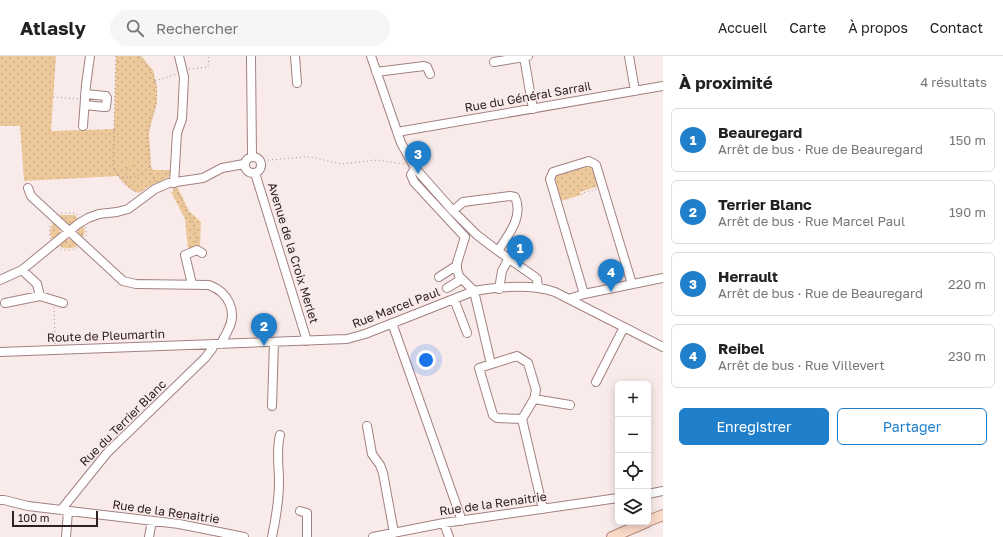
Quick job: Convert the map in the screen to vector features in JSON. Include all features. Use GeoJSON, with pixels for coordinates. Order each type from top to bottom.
{"type":"FeatureCollection","features":[{"type":"Feature","properties":{"kind":"main road"},"geometry":{"type":"LineString","coordinates":[[651,520],[663,515]]}},
{"type":"Feature","properties":{"kind":"main road"},"geometry":{"type":"LineString","coordinates":[[612,537],[640,525]]}},
{"type":"Feature","properties":{"kind":"street"},"geometry":{"type":"LineString","coordinates":[[83,126],[90,56]]}},
{"type":"Feature","properties":{"kind":"street"},"geometry":{"type":"LineString","coordinates":[[174,182],[176,133],[182,120],[184,77],[178,56]]}},
{"type":"Feature","properties":{"kind":"street"},"geometry":{"type":"LineString","coordinates":[[251,56],[252,156]]}},
{"type":"Feature","properties":{"kind":"street"},"geometry":{"type":"LineString","coordinates":[[295,56],[297,82]]}},
{"type":"Feature","properties":{"kind":"street"},"geometry":{"type":"LineString","coordinates":[[371,56],[397,132],[405,152],[414,167],[453,211],[477,235],[535,277],[537,279],[538,288]]}},
{"type":"Feature","properties":{"kind":"street"},"geometry":{"type":"LineString","coordinates":[[494,62],[526,56],[533,108]]}},
{"type":"Feature","properties":{"kind":"street"},"geometry":{"type":"LineString","coordinates":[[628,56],[635,91]]}},
{"type":"Feature","properties":{"kind":"street"},"geometry":{"type":"LineString","coordinates":[[376,72],[424,66],[427,67],[430,74]]}},
{"type":"Feature","properties":{"kind":"street","name":"Rue du Général Sarrail"},"geometry":{"type":"LineString","coordinates":[[397,132],[663,86]]}},
{"type":"Feature","properties":{"kind":"street"},"geometry":{"type":"LineString","coordinates":[[85,94],[106,96],[108,98],[106,107],[85,106]]}},
{"type":"Feature","properties":{"kind":"street"},"geometry":{"type":"LineString","coordinates":[[252,156],[256,157],[260,161],[260,168],[255,173],[247,171],[244,164],[247,158],[252,156]]}},
{"type":"Feature","properties":{"kind":"street"},"geometry":{"type":"LineString","coordinates":[[584,294],[550,179],[553,172],[589,161],[596,165],[632,284]]}},
{"type":"Feature","properties":{"kind":"street"},"geometry":{"type":"LineString","coordinates":[[0,280],[22,270],[78,224],[88,218],[100,214],[128,209],[146,195],[160,187],[174,182],[203,178],[222,168],[244,164]]}},
{"type":"Feature","properties":{"kind":"street"},"geometry":{"type":"LineString","coordinates":[[414,167],[412,175],[414,182],[464,237],[456,266],[459,276],[474,291],[491,364]]}},
{"type":"Feature","properties":{"kind":"street","name":"Avenue de la Croix Merlet"},"geometry":{"type":"LineString","coordinates":[[255,173],[307,341]]}},
{"type":"Feature","properties":{"kind":"street"},"geometry":{"type":"LineString","coordinates":[[28,188],[31,196],[123,281],[136,284],[209,285],[220,290],[227,297],[232,312],[232,321],[228,331],[240,343]]}},
{"type":"Feature","properties":{"kind":"street"},"geometry":{"type":"LineString","coordinates":[[453,211],[465,202],[510,196],[515,197],[518,217],[498,251]]}},
{"type":"Feature","properties":{"kind":"street"},"geometry":{"type":"LineString","coordinates":[[192,284],[185,255],[199,251]]}},
{"type":"Feature","properties":{"kind":"street"},"geometry":{"type":"LineString","coordinates":[[499,288],[502,272],[508,258]]}},
{"type":"Feature","properties":{"kind":"street"},"geometry":{"type":"LineString","coordinates":[[439,277],[456,266]]}},
{"type":"Feature","properties":{"kind":"street"},"geometry":{"type":"LineString","coordinates":[[22,270],[37,284],[40,296]]}},
{"type":"Feature","properties":{"kind":"street"},"geometry":{"type":"LineString","coordinates":[[447,288],[462,278]]}},
{"type":"Feature","properties":{"kind":"street"},"geometry":{"type":"LineString","coordinates":[[570,299],[584,294],[663,278]]}},
{"type":"Feature","properties":{"kind":"street","name":"Rue Marcel Paul"},"geometry":{"type":"LineString","coordinates":[[217,344],[347,339],[365,334],[474,291],[499,288],[538,288],[555,292],[570,299],[663,347]]}},
{"type":"Feature","properties":{"kind":"street"},"geometry":{"type":"LineString","coordinates":[[5,303],[40,296],[63,303]]}},
{"type":"Feature","properties":{"kind":"street"},"geometry":{"type":"LineString","coordinates":[[454,299],[467,333]]}},
{"type":"Feature","properties":{"kind":"street"},"geometry":{"type":"LineString","coordinates":[[392,323],[462,521]]}},
{"type":"Feature","properties":{"kind":"street"},"geometry":{"type":"LineString","coordinates":[[596,382],[624,327]]}},
{"type":"Feature","properties":{"kind":"street","name":"Rue du Terrier Blanc"},"geometry":{"type":"LineString","coordinates":[[64,510],[107,453],[205,358],[228,331]]}},
{"type":"Feature","properties":{"kind":"street"},"geometry":{"type":"LineString","coordinates":[[272,406],[274,342]]}},
{"type":"Feature","properties":{"kind":"street","name":"Route de Pleumartin"},"geometry":{"type":"LineString","coordinates":[[0,352],[217,344]]}},
{"type":"Feature","properties":{"kind":"street"},"geometry":{"type":"LineString","coordinates":[[522,419],[497,418],[493,415],[479,368],[517,356],[528,363],[536,390],[534,399],[522,419],[543,509]]}},
{"type":"Feature","properties":{"kind":"street"},"geometry":{"type":"LineString","coordinates":[[534,399],[570,405]]}},
{"type":"Feature","properties":{"kind":"street"},"geometry":{"type":"LineString","coordinates":[[367,426],[372,454],[380,465],[383,473],[394,533]]}},
{"type":"Feature","properties":{"kind":"street"},"geometry":{"type":"LineString","coordinates":[[272,537],[278,509],[278,443],[280,435]]}},
{"type":"Feature","properties":{"kind":"street"},"geometry":{"type":"LineString","coordinates":[[651,493],[663,491]]}},
{"type":"Feature","properties":{"kind":"street","name":"Rue de la Renaitrie"},"geometry":{"type":"LineString","coordinates":[[373,537],[444,523],[615,498]]}},
{"type":"Feature","properties":{"kind":"street"},"geometry":{"type":"LineString","coordinates":[[1,499],[28,506],[64,510],[66,537]]}},
{"type":"Feature","properties":{"kind":"street","name":"Rue de la Renaitrie"},"geometry":{"type":"LineString","coordinates":[[64,510],[179,524],[244,537]]}},
{"type":"Feature","properties":{"kind":"street"},"geometry":{"type":"LineString","coordinates":[[300,511],[307,513],[307,537]]}},
{"type":"Feature","properties":{"kind":"street"},"geometry":{"type":"LineString","coordinates":[[149,537],[152,521]]}},
{"type":"Feature","properties":{"kind":"street"},"geometry":{"type":"LineString","coordinates":[[444,523],[449,537]]}},
{"type":"Feature","properties":{"kind":"path"},"geometry":{"type":"LineString","coordinates":[[116,56],[113,164],[123,184],[128,188],[146,195]]}},
{"type":"Feature","properties":{"kind":"path"},"geometry":{"type":"LineString","coordinates":[[139,56],[152,71],[156,90],[156,102],[148,131],[152,176],[160,187]]}},
{"type":"Feature","properties":{"kind":"path"},"geometry":{"type":"LineString","coordinates":[[53,97],[78,99]]}},
{"type":"Feature","properties":{"kind":"path"},"geometry":{"type":"LineString","coordinates":[[260,161],[302,157],[318,158],[341,164],[377,160],[414,167]]}},
{"type":"Feature","properties":{"kind":"path"},"geometry":{"type":"LineString","coordinates":[[118,176],[133,177],[142,173],[150,166]]}},
{"type":"Feature","properties":{"kind":"path"},"geometry":{"type":"LineString","coordinates":[[174,182],[195,228],[199,251]]}},
{"type":"Feature","properties":{"kind":"path"},"geometry":{"type":"LineString","coordinates":[[582,195],[582,193],[603,187]]}},
{"type":"Feature","properties":{"kind":"path"},"geometry":{"type":"LineString","coordinates":[[54,300],[56,350]]}},
{"type":"Feature","properties":{"kind":"green space"},"geometry":{"type":"Polygon","coordinates":[[[0,56],[56,56],[51,131],[114,129],[116,56],[141,56],[153,70],[157,87],[157,103],[149,134],[151,166],[153,170],[171,170],[169,177],[139,193],[127,186],[118,176],[24,181],[20,126],[0,126],[0,56]]]}},
{"type":"Feature","properties":{"kind":"green space"},"geometry":{"type":"Polygon","coordinates":[[[125,161],[133,161],[133,169],[125,170],[125,161]]]}},
{"type":"Feature","properties":{"kind":"green space"},"geometry":{"type":"Polygon","coordinates":[[[589,166],[592,167],[599,186],[580,192],[581,195],[561,201],[555,177],[557,175],[589,166]]]}},
{"type":"Feature","properties":{"kind":"green space"},"geometry":{"type":"Polygon","coordinates":[[[177,186],[189,211],[201,222],[200,246],[188,250],[185,219],[171,192],[174,191],[172,188],[177,186]]]}},
{"type":"Feature","properties":{"kind":"green space"},"geometry":{"type":"Polygon","coordinates":[[[61,215],[75,215],[79,220],[68,225],[58,218],[61,215]]]}},
{"type":"Feature","properties":{"kind":"green space"},"geometry":{"type":"Polygon","coordinates":[[[54,222],[60,230],[60,234],[54,242],[50,232],[54,222]]]}},
{"type":"Feature","properties":{"kind":"green space"},"geometry":{"type":"Polygon","coordinates":[[[82,223],[85,231],[82,241],[78,232],[82,223]]]}},
{"type":"Feature","properties":{"kind":"green space"},"geometry":{"type":"Polygon","coordinates":[[[66,239],[73,240],[79,245],[62,248],[57,245],[66,239]]]}},
{"type":"Feature","properties":{"kind":"place","name":"Herrault"},"geometry":{"type":"Point","coordinates":[418,174]}},
{"type":"Feature","properties":{"kind":"place","name":"Beauregard"},"geometry":{"type":"Point","coordinates":[520,268]}},
{"type":"Feature","properties":{"kind":"place","name":"Reibel"},"geometry":{"type":"Point","coordinates":[611,292]}},
{"type":"Feature","properties":{"kind":"place","name":"Terrier Blanc"},"geometry":{"type":"Point","coordinates":[264,346]}}]}
